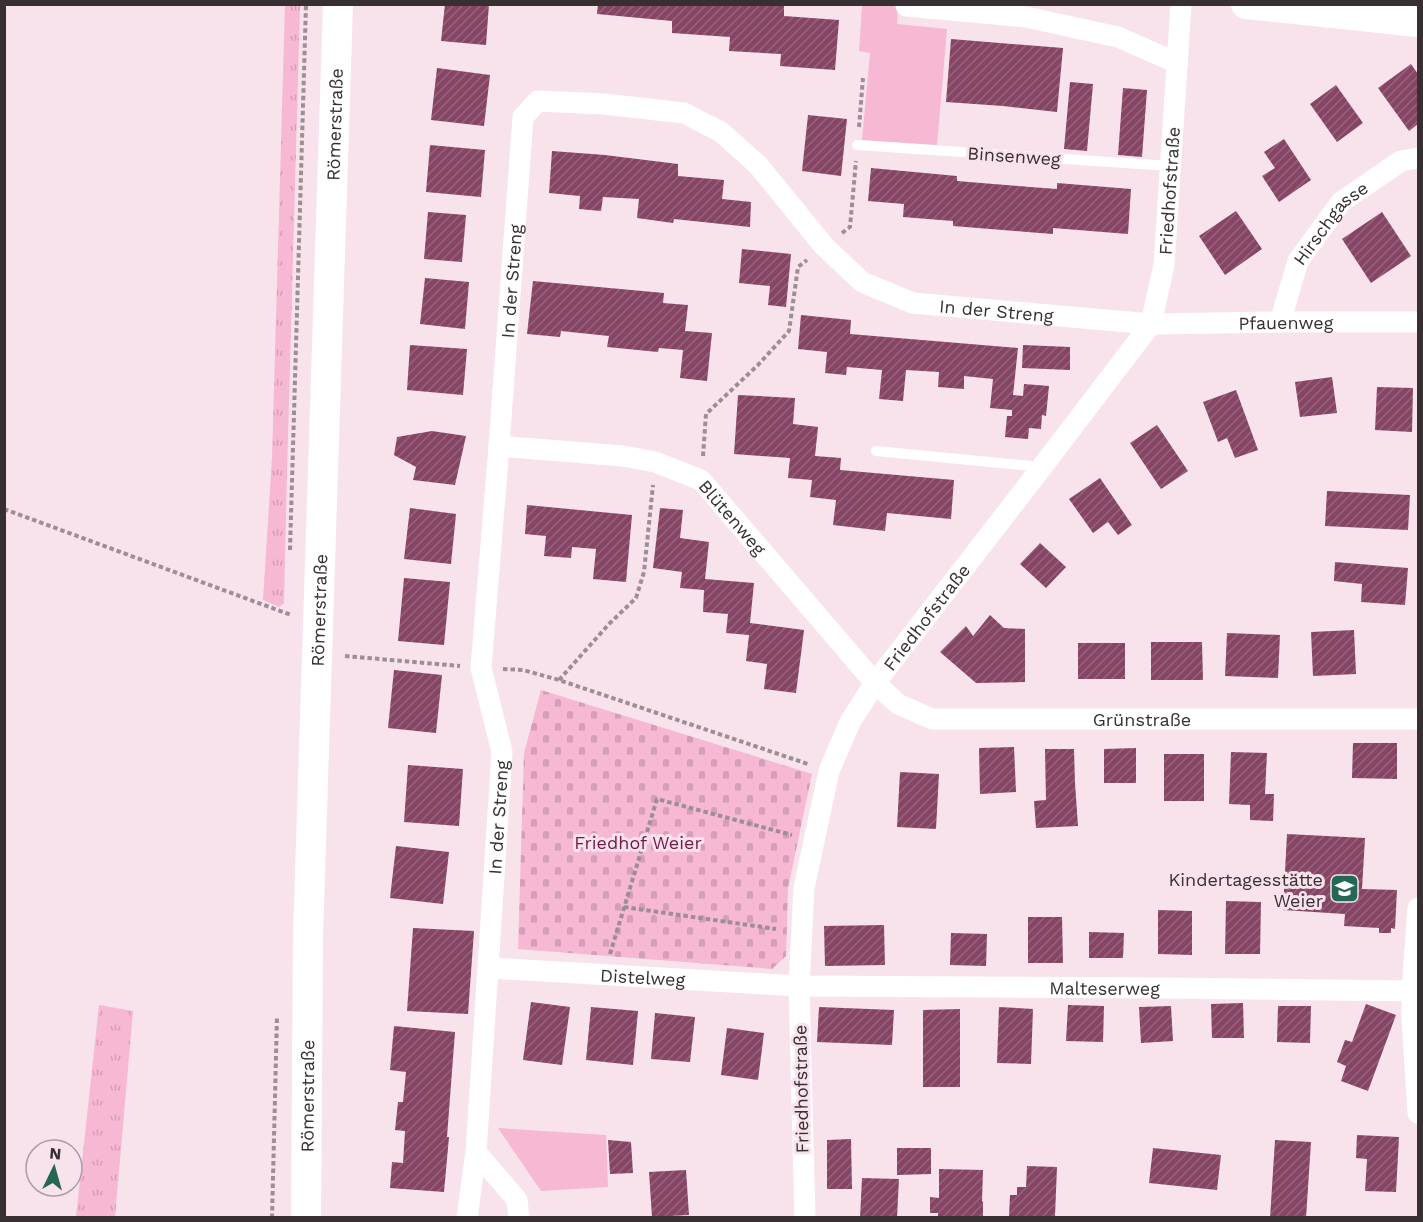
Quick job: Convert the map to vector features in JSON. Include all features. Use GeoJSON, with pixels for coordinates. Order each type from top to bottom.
{"type":"FeatureCollection","features":[{"type":"Feature","properties":{"kind":"street","name":"Römerstraße"},"geometry":{"type":"LineString","coordinates":[[306,1218],[308,936],[338,4]]}},
{"type":"Feature","properties":{"kind":"street","name":"Friedhofstraße"},"geometry":{"type":"LineString","coordinates":[[805,1218],[799,986],[804,888],[829,771],[850,722],[875,683],[1151,324],[1164,265],[1181,4]]}},
{"type":"Feature","properties":{"kind":"street"},"geometry":{"type":"LineString","coordinates":[[1246,4],[1419,22]]}},
{"type":"Feature","properties":{"kind":"street"},"geometry":{"type":"LineString","coordinates":[[906,6],[1026,17],[1118,37],[1177,63]]}},
{"type":"Feature","properties":{"kind":"street","name":"In der Streng"},"geometry":{"type":"LineString","coordinates":[[467,1218],[476,1152],[502,752],[481,668],[500,446],[523,117],[538,101],[604,104],[684,113],[722,132],[758,165],[824,246],[862,282],[913,303],[1151,324]]}},
{"type":"Feature","properties":{"kind":"street","name":"Hirschgasse"},"geometry":{"type":"LineString","coordinates":[[1281,322],[1298,261],[1341,202],[1401,160],[1419,158]]}},
{"type":"Feature","properties":{"kind":"street","name":"Pfauenweg"},"geometry":{"type":"LineString","coordinates":[[1151,324],[1419,322]]}},
{"type":"Feature","properties":{"kind":"street","name":"Blütenweg"},"geometry":{"type":"LineString","coordinates":[[500,446],[623,456],[655,462],[701,480],[875,683]]}},
{"type":"Feature","properties":{"kind":"street","name":"Grünstraße"},"geometry":{"type":"LineString","coordinates":[[875,683],[898,704],[932,719],[1419,719]]}},
{"type":"Feature","properties":{"kind":"street"},"geometry":{"type":"LineString","coordinates":[[1419,908],[1412,991],[1419,1113]]}},
{"type":"Feature","properties":{"kind":"street","name":"Distelweg"},"geometry":{"type":"LineString","coordinates":[[489,968],[799,986]]}},
{"type":"Feature","properties":{"kind":"street","name":"Malteserweg"},"geometry":{"type":"LineString","coordinates":[[799,986],[1412,991]]}},
{"type":"Feature","properties":{"kind":"street"},"geometry":{"type":"LineString","coordinates":[[476,1152],[517,1200],[519,1218]]}},
{"type":"Feature","properties":{"kind":"lane","name":"Binsenweg"},"geometry":{"type":"LineString","coordinates":[[857,145],[1170,166]]}},
{"type":"Feature","properties":{"kind":"lane"},"geometry":{"type":"LineString","coordinates":[[876,451],[1042,467]]}},
{"type":"Feature","properties":{"kind":"path"},"geometry":{"type":"LineString","coordinates":[[701,480],[706,414],[758,365],[789,331],[798,267],[850,227],[862,78]]}},
{"type":"Feature","properties":{"kind":"path"},"geometry":{"type":"LineString","coordinates":[[559,680],[609,624],[636,598],[644,572],[655,462]]}},
{"type":"Feature","properties":{"kind":"path"},"geometry":{"type":"LineString","coordinates":[[4,509],[318,626]]}},
{"type":"Feature","properties":{"kind":"path"},"geometry":{"type":"LineString","coordinates":[[317,656],[347,656],[523,670],[829,771]]}},
{"type":"Feature","properties":{"kind":"path"},"geometry":{"type":"LineString","coordinates":[[603,975],[657,799],[814,841]]}},
{"type":"Feature","properties":{"kind":"path"},"geometry":{"type":"LineString","coordinates":[[624,907],[776,929]]}},
{"type":"Feature","properties":{"kind":"green space"},"geometry":{"type":"Polygon","coordinates":[[[285,5],[300,5],[284,603],[279,607],[263,600],[272,457],[285,5]]]}},
{"type":"Feature","properties":{"kind":"green space"},"geometry":{"type":"Polygon","coordinates":[[[862,5],[898,5],[897,24],[947,29],[937,145],[862,140],[870,53],[859,51],[862,5]]]}},
{"type":"Feature","properties":{"kind":"green space","name":"Friedhof Weier"},"geometry":{"type":"Polygon","coordinates":[[[541,690],[812,774],[788,888],[786,956],[772,969],[518,949],[524,753],[541,690]]]}},
{"type":"Feature","properties":{"kind":"green space"},"geometry":{"type":"Polygon","coordinates":[[[99,1005],[133,1011],[115,1217],[76,1217],[78,1198],[84,1198],[84,1143],[99,1005]]]}},
{"type":"Feature","properties":{"kind":"green space"},"geometry":{"type":"Polygon","coordinates":[[[498,1128],[606,1135],[608,1187],[541,1191],[498,1128]]]}},
{"type":"Feature","properties":{"kind":"building"},"geometry":{"type":"Polygon","coordinates":[[[445,4],[489,4],[486,45],[441,41],[445,4]]]}},
{"type":"Feature","properties":{"kind":"building"},"geometry":{"type":"Polygon","coordinates":[[[598,4],[784,4],[784,16],[839,20],[835,70],[780,66],[781,54],[729,51],[730,37],[672,33],[672,21],[597,14],[598,4]]]}},
{"type":"Feature","properties":{"kind":"building"},"geometry":{"type":"Polygon","coordinates":[[[951,39],[1063,48],[1057,112],[946,102],[951,39]]]}},
{"type":"Feature","properties":{"kind":"building"},"geometry":{"type":"Polygon","coordinates":[[[1411,64],[1418,74],[1418,124],[1409,131],[1378,88],[1411,64]]]}},
{"type":"Feature","properties":{"kind":"building"},"geometry":{"type":"Polygon","coordinates":[[[437,68],[490,75],[484,126],[431,120],[437,68]]]}},
{"type":"Feature","properties":{"kind":"building"},"geometry":{"type":"Polygon","coordinates":[[[1070,82],[1093,84],[1087,151],[1064,149],[1070,82]]]}},
{"type":"Feature","properties":{"kind":"building"},"geometry":{"type":"Polygon","coordinates":[[[1336,85],[1363,123],[1337,142],[1310,104],[1336,85]]]}},
{"type":"Feature","properties":{"kind":"building"},"geometry":{"type":"Polygon","coordinates":[[[1123,88],[1147,90],[1142,157],[1118,155],[1123,88]]]}},
{"type":"Feature","properties":{"kind":"building"},"geometry":{"type":"Polygon","coordinates":[[[808,115],[847,119],[841,176],[802,171],[808,115]]]}},
{"type":"Feature","properties":{"kind":"building"},"geometry":{"type":"Polygon","coordinates":[[[1284,139],[1311,180],[1279,202],[1262,176],[1275,168],[1264,152],[1284,139]]]}},
{"type":"Feature","properties":{"kind":"building"},"geometry":{"type":"Polygon","coordinates":[[[430,145],[485,150],[481,197],[426,192],[430,145]]]}},
{"type":"Feature","properties":{"kind":"building"},"geometry":{"type":"Polygon","coordinates":[[[552,151],[678,164],[678,176],[724,180],[722,199],[751,202],[750,227],[674,219],[673,223],[637,218],[639,199],[603,197],[601,211],[579,209],[580,196],[549,193],[552,151]]]}},
{"type":"Feature","properties":{"kind":"building"},"geometry":{"type":"Polygon","coordinates":[[[871,168],[957,176],[957,181],[1030,187],[1057,189],[1057,183],[1131,189],[1128,234],[1053,228],[1053,234],[953,226],[953,221],[903,217],[904,204],[868,201],[871,168]]]}},
{"type":"Feature","properties":{"kind":"building"},"geometry":{"type":"Polygon","coordinates":[[[1236,211],[1262,249],[1225,275],[1199,236],[1236,211]]]}},
{"type":"Feature","properties":{"kind":"building"},"geometry":{"type":"Polygon","coordinates":[[[428,212],[466,215],[462,262],[424,259],[428,212]]]}},
{"type":"Feature","properties":{"kind":"building"},"geometry":{"type":"Polygon","coordinates":[[[1382,212],[1411,256],[1371,283],[1342,239],[1382,212]]]}},
{"type":"Feature","properties":{"kind":"building"},"geometry":{"type":"Polygon","coordinates":[[[742,249],[791,254],[786,307],[768,305],[770,286],[739,283],[742,249]]]}},
{"type":"Feature","properties":{"kind":"building"},"geometry":{"type":"Polygon","coordinates":[[[425,278],[469,282],[465,329],[420,324],[425,278]]]}},
{"type":"Feature","properties":{"kind":"building"},"geometry":{"type":"Polygon","coordinates":[[[533,281],[664,293],[663,303],[688,305],[685,331],[712,333],[707,381],[680,378],[683,350],[659,348],[658,352],[607,347],[609,336],[561,331],[560,337],[527,334],[533,281]]]}},
{"type":"Feature","properties":{"kind":"building"},"geometry":{"type":"Polygon","coordinates":[[[801,315],[851,320],[850,334],[1018,348],[1013,395],[1023,396],[1024,384],[1049,386],[1046,416],[1042,415],[1041,429],[1029,428],[1028,439],[1005,437],[1007,416],[1012,416],[1012,410],[990,408],[993,379],[964,376],[964,389],[938,387],[939,372],[906,370],[903,401],[879,399],[882,370],[847,367],[846,375],[825,373],[827,352],[798,349],[801,315]]]}},
{"type":"Feature","properties":{"kind":"building"},"geometry":{"type":"Polygon","coordinates":[[[410,345],[467,349],[463,395],[407,390],[410,345]]]}},
{"type":"Feature","properties":{"kind":"building"},"geometry":{"type":"Polygon","coordinates":[[[1023,345],[1070,347],[1070,370],[1022,368],[1023,345]]]}},
{"type":"Feature","properties":{"kind":"building"},"geometry":{"type":"Polygon","coordinates":[[[1332,377],[1337,413],[1300,417],[1295,382],[1332,377]]]}},
{"type":"Feature","properties":{"kind":"building"},"geometry":{"type":"Polygon","coordinates":[[[1377,387],[1413,388],[1412,432],[1375,430],[1377,387]]]}},
{"type":"Feature","properties":{"kind":"building"},"geometry":{"type":"Polygon","coordinates":[[[1236,390],[1258,450],[1235,458],[1227,438],[1218,442],[1203,402],[1236,390]]]}},
{"type":"Feature","properties":{"kind":"building"},"geometry":{"type":"Polygon","coordinates":[[[738,395],[795,398],[793,424],[818,427],[815,456],[841,458],[840,470],[954,480],[951,519],[887,513],[885,531],[833,525],[836,500],[810,497],[812,480],[788,478],[790,458],[734,454],[738,395]]]}},
{"type":"Feature","properties":{"kind":"building"},"geometry":{"type":"Polygon","coordinates":[[[1157,425],[1188,471],[1161,489],[1130,443],[1157,425]]]}},
{"type":"Feature","properties":{"kind":"building"},"geometry":{"type":"Polygon","coordinates":[[[432,431],[466,436],[455,485],[413,480],[416,467],[394,455],[397,437],[432,431]]]}},
{"type":"Feature","properties":{"kind":"building"},"geometry":{"type":"Polygon","coordinates":[[[1100,478],[1132,525],[1118,535],[1108,522],[1093,533],[1069,499],[1100,478]]]}},
{"type":"Feature","properties":{"kind":"building"},"geometry":{"type":"Polygon","coordinates":[[[1327,491],[1410,495],[1408,530],[1325,526],[1327,491]]]}},
{"type":"Feature","properties":{"kind":"building"},"geometry":{"type":"Polygon","coordinates":[[[527,505],[632,515],[626,582],[593,579],[596,549],[572,547],[571,558],[544,556],[546,536],[525,534],[527,505]]]}},
{"type":"Feature","properties":{"kind":"building"},"geometry":{"type":"Polygon","coordinates":[[[410,508],[456,514],[451,564],[404,559],[410,508]]]}},
{"type":"Feature","properties":{"kind":"building"},"geometry":{"type":"Polygon","coordinates":[[[660,508],[683,510],[680,538],[709,542],[705,579],[754,583],[750,623],[804,630],[796,693],[764,689],[767,664],[746,661],[749,635],[726,633],[728,614],[703,612],[704,590],[680,588],[682,572],[653,568],[660,508]]]}},
{"type":"Feature","properties":{"kind":"building"},"geometry":{"type":"Polygon","coordinates":[[[1040,543],[1066,567],[1046,588],[1020,564],[1040,543]]]}},
{"type":"Feature","properties":{"kind":"building"},"geometry":{"type":"Polygon","coordinates":[[[1335,562],[1408,568],[1405,605],[1361,602],[1362,584],[1334,581],[1335,562]]]}},
{"type":"Feature","properties":{"kind":"building"},"geometry":{"type":"Polygon","coordinates":[[[404,578],[450,582],[444,645],[398,641],[404,578]]]}},
{"type":"Feature","properties":{"kind":"building"},"geometry":{"type":"Polygon","coordinates":[[[990,615],[1004,628],[1025,629],[1025,682],[976,683],[940,652],[966,626],[973,636],[990,615]]]}},
{"type":"Feature","properties":{"kind":"building"},"geometry":{"type":"Polygon","coordinates":[[[1354,630],[1356,674],[1313,676],[1311,632],[1354,630]]]}},
{"type":"Feature","properties":{"kind":"building"},"geometry":{"type":"Polygon","coordinates":[[[1227,633],[1280,635],[1278,678],[1225,676],[1227,633]]]}},
{"type":"Feature","properties":{"kind":"building"},"geometry":{"type":"Polygon","coordinates":[[[1151,642],[1202,642],[1203,680],[1151,680],[1151,642]]]}},
{"type":"Feature","properties":{"kind":"building"},"geometry":{"type":"Polygon","coordinates":[[[1078,643],[1125,643],[1125,679],[1078,679],[1078,643]]]}},
{"type":"Feature","properties":{"kind":"building"},"geometry":{"type":"Polygon","coordinates":[[[394,670],[442,675],[436,733],[388,728],[394,670]]]}},
{"type":"Feature","properties":{"kind":"building"},"geometry":{"type":"Polygon","coordinates":[[[1353,743],[1397,743],[1397,779],[1352,778],[1353,743]]]}},
{"type":"Feature","properties":{"kind":"building"},"geometry":{"type":"Polygon","coordinates":[[[1014,747],[1016,792],[980,794],[979,748],[1014,747]]]}},
{"type":"Feature","properties":{"kind":"building"},"geometry":{"type":"Polygon","coordinates":[[[1136,748],[1136,783],[1104,783],[1104,749],[1136,748]]]}},
{"type":"Feature","properties":{"kind":"building"},"geometry":{"type":"Polygon","coordinates":[[[1045,749],[1074,749],[1078,826],[1036,828],[1034,801],[1046,800],[1045,749]]]}},
{"type":"Feature","properties":{"kind":"building"},"geometry":{"type":"Polygon","coordinates":[[[1231,752],[1267,753],[1265,794],[1274,794],[1273,821],[1250,820],[1250,805],[1229,804],[1231,752]]]}},
{"type":"Feature","properties":{"kind":"building"},"geometry":{"type":"Polygon","coordinates":[[[1164,754],[1204,754],[1204,801],[1164,801],[1164,754]]]}},
{"type":"Feature","properties":{"kind":"building"},"geometry":{"type":"Polygon","coordinates":[[[408,765],[463,769],[459,826],[404,822],[408,765]]]}},
{"type":"Feature","properties":{"kind":"building"},"geometry":{"type":"Polygon","coordinates":[[[900,772],[939,774],[936,829],[897,827],[900,772]]]}},
{"type":"Feature","properties":{"kind":"building"},"geometry":{"type":"Polygon","coordinates":[[[1287,834],[1365,838],[1362,889],[1397,890],[1395,929],[1391,928],[1391,933],[1379,933],[1379,928],[1344,926],[1345,914],[1283,910],[1287,834]]]}},
{"type":"Feature","properties":{"kind":"building"},"geometry":{"type":"Polygon","coordinates":[[[396,846],[449,852],[443,904],[390,898],[396,846]]]}},
{"type":"Feature","properties":{"kind":"building"},"geometry":{"type":"Polygon","coordinates":[[[1226,901],[1261,902],[1260,954],[1225,954],[1226,901]]]}},
{"type":"Feature","properties":{"kind":"building"},"geometry":{"type":"Polygon","coordinates":[[[1158,910],[1192,911],[1192,955],[1158,954],[1158,910]]]}},
{"type":"Feature","properties":{"kind":"building"},"geometry":{"type":"Polygon","coordinates":[[[1028,917],[1062,917],[1063,963],[1028,963],[1028,917]]]}},
{"type":"Feature","properties":{"kind":"building"},"geometry":{"type":"Polygon","coordinates":[[[884,925],[885,965],[825,966],[824,926],[884,925]]]}},
{"type":"Feature","properties":{"kind":"building"},"geometry":{"type":"Polygon","coordinates":[[[413,928],[474,931],[468,1014],[407,1011],[413,928]]]}},
{"type":"Feature","properties":{"kind":"building"},"geometry":{"type":"Polygon","coordinates":[[[1089,932],[1124,933],[1123,958],[1089,958],[1089,932]]]}},
{"type":"Feature","properties":{"kind":"building"},"geometry":{"type":"Polygon","coordinates":[[[951,933],[987,934],[986,966],[950,965],[951,933]]]}},
{"type":"Feature","properties":{"kind":"building"},"geometry":{"type":"Polygon","coordinates":[[[531,1002],[570,1007],[562,1065],[523,1060],[531,1002]]]}},
{"type":"Feature","properties":{"kind":"building"},"geometry":{"type":"Polygon","coordinates":[[[1243,1003],[1244,1038],[1212,1038],[1211,1004],[1243,1003]]]}},
{"type":"Feature","properties":{"kind":"building"},"geometry":{"type":"Polygon","coordinates":[[[1366,1004],[1396,1015],[1368,1091],[1341,1081],[1346,1066],[1337,1062],[1345,1040],[1352,1042],[1366,1004]]]}},
{"type":"Feature","properties":{"kind":"building"},"geometry":{"type":"Polygon","coordinates":[[[1068,1005],[1104,1006],[1103,1042],[1066,1041],[1068,1005]]]}},
{"type":"Feature","properties":{"kind":"building"},"geometry":{"type":"Polygon","coordinates":[[[1171,1006],[1173,1041],[1141,1043],[1139,1007],[1171,1006]]]}},
{"type":"Feature","properties":{"kind":"building"},"geometry":{"type":"Polygon","coordinates":[[[1278,1006],[1311,1006],[1310,1043],[1277,1042],[1278,1006]]]}},
{"type":"Feature","properties":{"kind":"building"},"geometry":{"type":"Polygon","coordinates":[[[591,1007],[638,1011],[633,1065],[586,1060],[591,1007]]]}},
{"type":"Feature","properties":{"kind":"building"},"geometry":{"type":"Polygon","coordinates":[[[819,1007],[894,1010],[892,1045],[817,1042],[819,1007]]]}},
{"type":"Feature","properties":{"kind":"building"},"geometry":{"type":"Polygon","coordinates":[[[999,1007],[1033,1009],[1031,1064],[997,1063],[999,1007]]]}},
{"type":"Feature","properties":{"kind":"building"},"geometry":{"type":"Polygon","coordinates":[[[960,1009],[960,1087],[923,1087],[923,1010],[960,1009]]]}},
{"type":"Feature","properties":{"kind":"building"},"geometry":{"type":"Polygon","coordinates":[[[655,1013],[695,1017],[690,1062],[651,1059],[655,1013]]]}},
{"type":"Feature","properties":{"kind":"building"},"geometry":{"type":"Polygon","coordinates":[[[394,1026],[455,1032],[444,1192],[390,1188],[392,1162],[403,1163],[405,1131],[395,1130],[398,1102],[403,1102],[406,1072],[390,1070],[394,1026]]]}},
{"type":"Feature","properties":{"kind":"building"},"geometry":{"type":"Polygon","coordinates":[[[727,1028],[764,1033],[758,1080],[721,1075],[727,1028]]]}},
{"type":"Feature","properties":{"kind":"building"},"geometry":{"type":"Polygon","coordinates":[[[1357,1135],[1399,1137],[1396,1192],[1365,1191],[1367,1159],[1356,1158],[1357,1135]]]}},
{"type":"Feature","properties":{"kind":"building"},"geometry":{"type":"Polygon","coordinates":[[[851,1139],[852,1189],[827,1189],[827,1140],[851,1139]]]}},
{"type":"Feature","properties":{"kind":"building"},"geometry":{"type":"Polygon","coordinates":[[[608,1140],[631,1142],[633,1173],[610,1174],[608,1140]]]}},
{"type":"Feature","properties":{"kind":"building"},"geometry":{"type":"Polygon","coordinates":[[[1275,1140],[1311,1142],[1306,1218],[1270,1218],[1275,1140]]]}},
{"type":"Feature","properties":{"kind":"building"},"geometry":{"type":"Polygon","coordinates":[[[897,1148],[931,1148],[931,1174],[897,1175],[897,1148]]]}},
{"type":"Feature","properties":{"kind":"building"},"geometry":{"type":"Polygon","coordinates":[[[1153,1148],[1221,1155],[1217,1190],[1149,1183],[1153,1148]]]}},
{"type":"Feature","properties":{"kind":"building"},"geometry":{"type":"Polygon","coordinates":[[[1027,1166],[1057,1167],[1055,1216],[1016,1218],[1016,1216],[1009,1216],[1010,1195],[1017,1195],[1017,1187],[1026,1187],[1027,1166]]]}},
{"type":"Feature","properties":{"kind":"building"},"geometry":{"type":"Polygon","coordinates":[[[939,1169],[983,1170],[983,1218],[938,1218],[938,1213],[930,1213],[930,1197],[939,1198],[939,1169]]]}},
{"type":"Feature","properties":{"kind":"building"},"geometry":{"type":"Polygon","coordinates":[[[686,1170],[689,1215],[652,1217],[649,1172],[686,1170]]]}},
{"type":"Feature","properties":{"kind":"building"},"geometry":{"type":"Polygon","coordinates":[[[862,1178],[899,1179],[897,1218],[860,1218],[862,1178]]]}},
{"type":"Feature","properties":{"kind":"place","name":"Kindertagesstätte Weier"},"geometry":{"type":"Point","coordinates":[1344,889]}}]}
